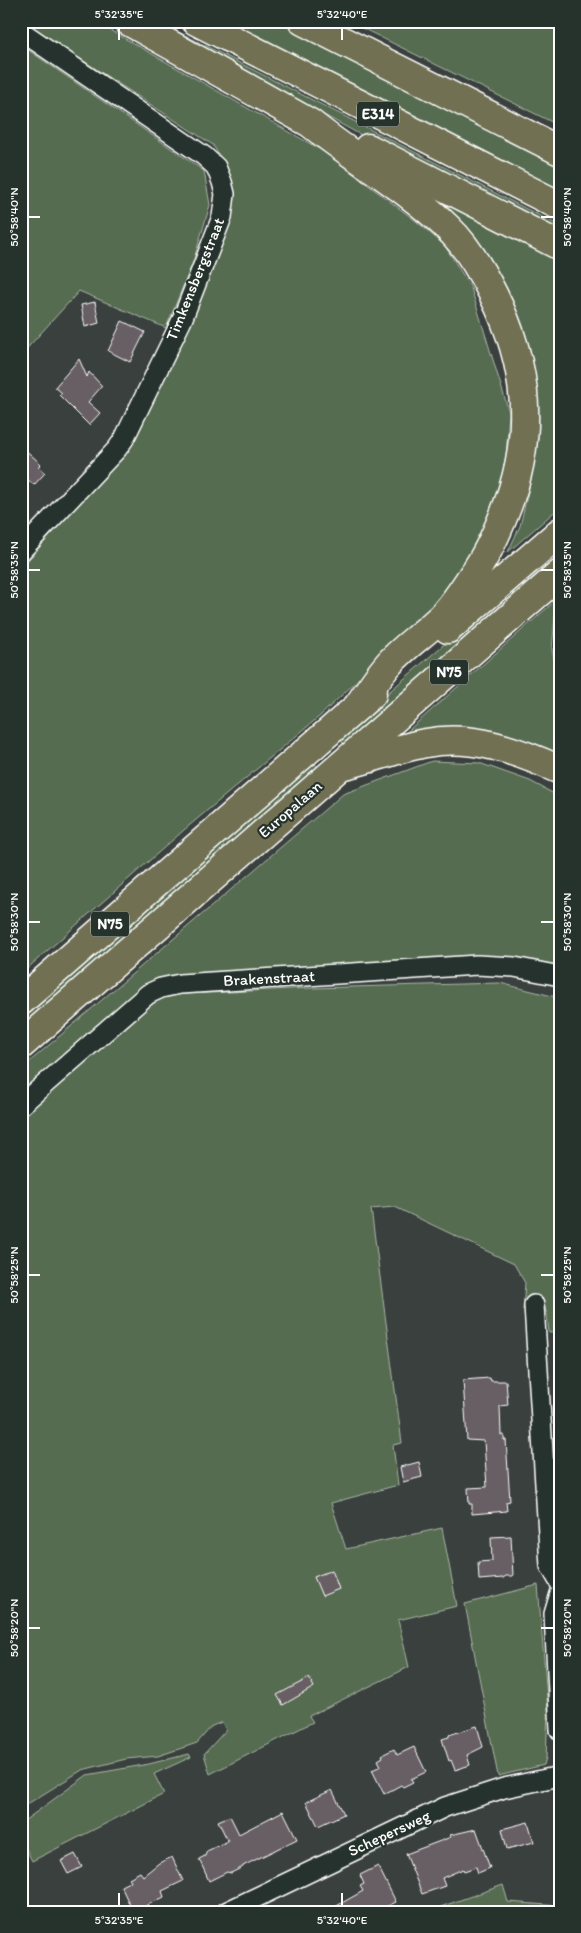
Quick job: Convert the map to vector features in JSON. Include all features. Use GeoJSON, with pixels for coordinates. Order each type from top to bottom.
{"type":"FeatureCollection","features":[{"type":"Feature","properties":{"kind":"highway"},"geometry":{"type":"LineString","coordinates":[[128,21],[310,123],[449,228],[467,250],[484,276],[518,354],[525,400],[524,442],[516,482],[499,527],[488,551],[473,575],[439,619],[387,666],[358,706]]}},
{"type":"Feature","properties":{"kind":"highway","name":"E314"},"geometry":{"type":"LineString","coordinates":[[196,21],[560,206]]}},
{"type":"Feature","properties":{"kind":"highway"},"geometry":{"type":"LineString","coordinates":[[303,21],[560,151]]}},
{"type":"Feature","properties":{"kind":"highway"},"geometry":{"type":"LineString","coordinates":[[310,123],[334,131],[560,246]]}},
{"type":"Feature","properties":{"kind":"highway","name":"Europalaan"},"geometry":{"type":"LineString","coordinates":[[21,1001],[560,532]]}},
{"type":"Feature","properties":{"kind":"highway","name":"Europalaan"},"geometry":{"type":"LineString","coordinates":[[21,1044],[560,574]]}},
{"type":"Feature","properties":{"kind":"highway"},"geometry":{"type":"LineString","coordinates":[[338,767],[370,760],[396,750],[427,743],[455,740],[480,742],[504,748],[560,770]]}},
{"type":"Feature","properties":{"kind":"street","name":"Timkensbergstraat"},"geometry":{"type":"LineString","coordinates":[[21,31],[204,156],[216,167],[225,194],[222,217],[182,320],[124,439],[117,449],[21,551]]}},
{"type":"Feature","properties":{"kind":"street","name":"Brakenstraat"},"geometry":{"type":"LineString","coordinates":[[21,1105],[148,994],[160,988],[180,984],[477,965],[514,967],[560,976]]}},
{"type":"Feature","properties":{"kind":"street"},"geometry":{"type":"LineString","coordinates":[[534,1305],[550,1566],[560,1584]]}},
{"type":"Feature","properties":{"kind":"street"},"geometry":{"type":"LineString","coordinates":[[560,1594],[554,1614],[560,1730]]}},
{"type":"Feature","properties":{"kind":"street","name":"Schepersweg"},"geometry":{"type":"LineString","coordinates":[[226,1912],[445,1807],[504,1788],[560,1776]]}},
{"type":"Feature","properties":{"kind":"green space"},"geometry":{"type":"Polygon","coordinates":[[[22,21],[94,21],[323,151],[416,221],[445,246],[471,288],[509,412],[504,487],[467,566],[428,613],[320,716],[184,830],[21,974],[21,568],[124,454],[191,323],[230,221],[230,175],[213,145],[22,21]]]}},
{"type":"Feature","properties":{"kind":"green space"},"geometry":{"type":"Polygon","coordinates":[[[224,21],[277,21],[560,165],[560,191],[224,21]]]}},
{"type":"Feature","properties":{"kind":"green space"},"geometry":{"type":"Polygon","coordinates":[[[348,21],[560,21],[560,126],[364,29],[348,21]]]}},
{"type":"Feature","properties":{"kind":"green space"},"geometry":{"type":"Polygon","coordinates":[[[163,24],[560,226],[560,237],[383,147],[164,28],[163,24]]]}},
{"type":"Feature","properties":{"kind":"green space"},"geometry":{"type":"Polygon","coordinates":[[[21,45],[204,171],[210,205],[193,262],[166,328],[79,291],[21,355],[21,45]]]}},
{"type":"Feature","properties":{"kind":"green space"},"geometry":{"type":"Polygon","coordinates":[[[425,191],[560,260],[560,507],[508,552],[520,526],[530,483],[537,421],[532,370],[425,191]]]}},
{"type":"Feature","properties":{"kind":"green space"},"geometry":{"type":"Polygon","coordinates":[[[560,544],[560,559],[345,746],[338,736],[560,544]]]}},
{"type":"Feature","properties":{"kind":"green space"},"geometry":{"type":"Polygon","coordinates":[[[555,601],[552,650],[560,685],[560,761],[402,736],[555,601]]]}},
{"type":"Feature","properties":{"kind":"green space"},"geometry":{"type":"Polygon","coordinates":[[[311,761],[321,769],[21,1032],[21,1012],[311,761]]]}},
{"type":"Feature","properties":{"kind":"green space"},"geometry":{"type":"Polygon","coordinates":[[[432,761],[479,763],[530,781],[560,797],[560,970],[168,980],[21,1098],[21,1069],[343,794],[432,761]]]}},
{"type":"Feature","properties":{"kind":"green space"},"geometry":{"type":"Polygon","coordinates":[[[500,983],[560,998],[560,1332],[549,1333],[544,1304],[526,1306],[523,1310],[525,1283],[514,1264],[395,1207],[371,1209],[402,1443],[393,1445],[398,1485],[331,1503],[346,1549],[442,1528],[457,1606],[398,1620],[409,1667],[309,1716],[313,1722],[210,1774],[204,1754],[226,1730],[222,1722],[212,1726],[197,1743],[158,1756],[126,1759],[82,1770],[21,1808],[21,1117],[151,1005],[167,995],[313,988],[500,983]]]}},
{"type":"Feature","properties":{"kind":"green space"},"geometry":{"type":"Polygon","coordinates":[[[538,1585],[548,1711],[546,1758],[544,1765],[498,1776],[465,1604],[538,1585]]]}},
{"type":"Feature","properties":{"kind":"green space"},"geometry":{"type":"Polygon","coordinates":[[[189,1754],[191,1757],[154,1774],[164,1794],[32,1861],[22,1837],[24,1821],[87,1775],[149,1764],[189,1754]]]}},
{"type":"Feature","properties":{"kind":"green space"},"geometry":{"type":"Polygon","coordinates":[[[503,1885],[508,1902],[560,1906],[560,1912],[426,1912],[503,1885]]]}},
{"type":"Feature","properties":{"kind":"building"},"geometry":{"type":"Polygon","coordinates":[[[95,302],[99,323],[85,327],[81,305],[95,302]]]}},
{"type":"Feature","properties":{"kind":"building"},"geometry":{"type":"Polygon","coordinates":[[[122,321],[145,332],[130,362],[108,351],[122,321]]]}},
{"type":"Feature","properties":{"kind":"building"},"geometry":{"type":"Polygon","coordinates":[[[79,359],[87,377],[89,372],[102,386],[88,402],[100,413],[89,425],[59,395],[62,393],[55,387],[79,359]]]}},
{"type":"Feature","properties":{"kind":"building"},"geometry":{"type":"Polygon","coordinates":[[[21,446],[41,464],[38,467],[45,473],[34,485],[21,474],[21,446]]]}},
{"type":"Feature","properties":{"kind":"building"},"geometry":{"type":"Polygon","coordinates":[[[490,1378],[491,1381],[506,1381],[508,1405],[500,1406],[501,1435],[504,1435],[504,1440],[506,1440],[510,1501],[506,1502],[507,1511],[472,1514],[472,1504],[469,1504],[468,1488],[487,1487],[484,1441],[467,1440],[463,1380],[490,1378]]]}},
{"type":"Feature","properties":{"kind":"building"},"geometry":{"type":"Polygon","coordinates":[[[419,1462],[422,1477],[403,1482],[400,1467],[419,1462]]]}},
{"type":"Feature","properties":{"kind":"building"},"geometry":{"type":"Polygon","coordinates":[[[511,1536],[513,1576],[479,1580],[478,1562],[492,1561],[491,1537],[511,1536]]]}},
{"type":"Feature","properties":{"kind":"building"},"geometry":{"type":"Polygon","coordinates":[[[332,1570],[339,1589],[322,1596],[314,1577],[332,1570]]]}},
{"type":"Feature","properties":{"kind":"building"},"geometry":{"type":"Polygon","coordinates":[[[309,1678],[314,1687],[283,1705],[277,1695],[309,1678]]]}},
{"type":"Feature","properties":{"kind":"building"},"geometry":{"type":"Polygon","coordinates":[[[477,1726],[483,1747],[467,1755],[470,1765],[455,1770],[451,1760],[449,1761],[442,1739],[477,1726]]]}},
{"type":"Feature","properties":{"kind":"building"},"geometry":{"type":"Polygon","coordinates":[[[414,1747],[426,1772],[411,1779],[413,1782],[403,1787],[401,1785],[384,1794],[372,1770],[381,1766],[378,1760],[383,1757],[382,1755],[394,1749],[397,1755],[414,1747]]]}},
{"type":"Feature","properties":{"kind":"building"},"geometry":{"type":"Polygon","coordinates":[[[332,1790],[344,1814],[318,1826],[306,1802],[332,1790]]]}},
{"type":"Feature","properties":{"kind":"building"},"geometry":{"type":"Polygon","coordinates":[[[283,1811],[297,1839],[231,1873],[227,1872],[209,1881],[199,1859],[205,1856],[207,1851],[228,1841],[218,1821],[230,1816],[239,1834],[283,1811]]]}},
{"type":"Feature","properties":{"kind":"building"},"geometry":{"type":"Polygon","coordinates":[[[528,1822],[534,1842],[507,1849],[502,1829],[528,1822]]]}},
{"type":"Feature","properties":{"kind":"building"},"geometry":{"type":"Polygon","coordinates":[[[476,1829],[490,1868],[478,1873],[476,1867],[464,1871],[463,1869],[442,1878],[445,1886],[422,1894],[406,1854],[451,1837],[450,1835],[476,1829]]]}},
{"type":"Feature","properties":{"kind":"building"},"geometry":{"type":"Polygon","coordinates":[[[75,1854],[82,1867],[68,1874],[61,1861],[75,1854]]]}},
{"type":"Feature","properties":{"kind":"building"},"geometry":{"type":"Polygon","coordinates":[[[172,1857],[183,1881],[162,1891],[164,1897],[133,1912],[121,1886],[131,1881],[129,1878],[140,1872],[143,1876],[159,1863],[172,1857]]]}},
{"type":"Feature","properties":{"kind":"building"},"geometry":{"type":"Polygon","coordinates":[[[378,1866],[396,1902],[375,1912],[326,1912],[363,1891],[360,1886],[364,1884],[360,1875],[378,1866]]]}}]}
